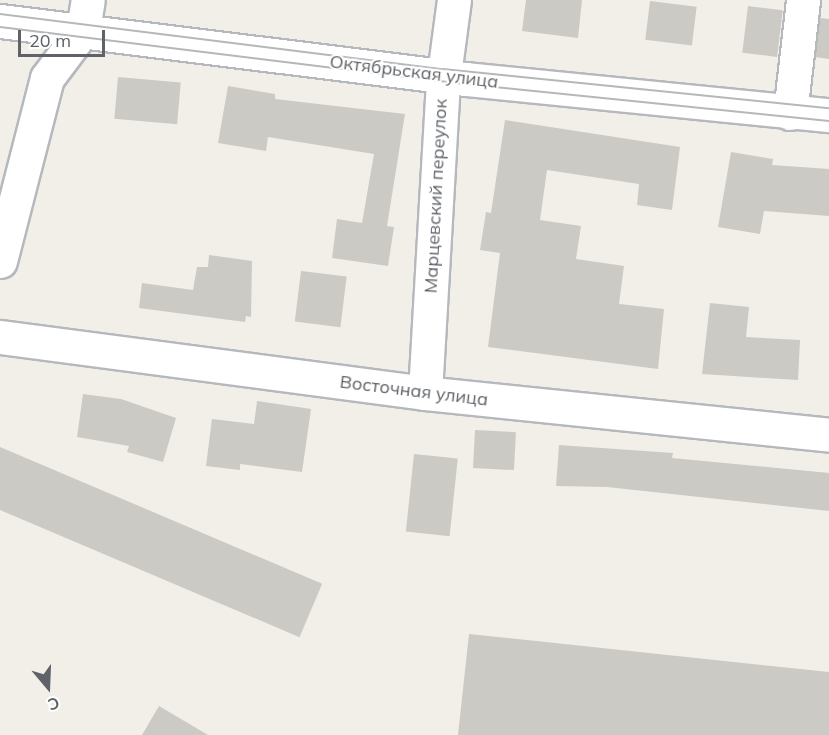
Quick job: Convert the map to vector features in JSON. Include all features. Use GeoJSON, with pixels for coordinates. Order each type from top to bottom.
{"type":"FeatureCollection","features":[{"type":"Feature","properties":{"kind":"street","name":"Марцевский переулок"},"geometry":{"type":"LineString","coordinates":[[425,393],[443,76],[454,0]]}},
{"type":"Feature","properties":{"kind":"street"},"geometry":{"type":"LineString","coordinates":[[790,113],[802,0]]}},
{"type":"Feature","properties":{"kind":"street","name":"Октябрьская улица"},"geometry":{"type":"LineString","coordinates":[[0,21],[86,15],[443,76],[829,116]]}},
{"type":"Feature","properties":{"kind":"street"},"geometry":{"type":"LineString","coordinates":[[0,261],[47,78],[86,15]]}},
{"type":"Feature","properties":{"kind":"street","name":"Восточная улица"},"geometry":{"type":"LineString","coordinates":[[0,337],[425,393],[829,435]]}},
{"type":"Feature","properties":{"kind":"building"},"geometry":{"type":"Polygon","coordinates":[[[526,0],[582,0],[578,38],[522,31],[526,0]]]}},
{"type":"Feature","properties":{"kind":"building"},"geometry":{"type":"Polygon","coordinates":[[[650,1],[697,7],[692,45],[645,40],[650,1]]]}},
{"type":"Feature","properties":{"kind":"building"},"geometry":{"type":"Polygon","coordinates":[[[748,6],[783,10],[777,57],[742,53],[748,6]]]}},
{"type":"Feature","properties":{"kind":"building"},"geometry":{"type":"Polygon","coordinates":[[[820,18],[829,19],[829,59],[815,57],[820,18]]]}},
{"type":"Feature","properties":{"kind":"building"},"geometry":{"type":"Polygon","coordinates":[[[118,77],[181,82],[177,124],[114,119],[118,77]]]}},
{"type":"Feature","properties":{"kind":"building"},"geometry":{"type":"Polygon","coordinates":[[[228,86],[275,94],[275,99],[405,114],[387,226],[394,227],[388,266],[332,258],[337,219],[362,223],[374,154],[268,137],[266,151],[218,143],[228,86]]]}},
{"type":"Feature","properties":{"kind":"building"},"geometry":{"type":"Polygon","coordinates":[[[505,120],[680,147],[672,210],[637,205],[639,184],[547,170],[540,220],[581,226],[576,259],[624,266],[619,304],[664,309],[658,369],[488,347],[500,253],[480,250],[486,212],[491,213],[505,120]]]}},
{"type":"Feature","properties":{"kind":"building"},"geometry":{"type":"Polygon","coordinates":[[[731,152],[773,159],[772,165],[829,169],[829,216],[764,211],[760,234],[718,227],[731,152]]]}},
{"type":"Feature","properties":{"kind":"building"},"geometry":{"type":"Polygon","coordinates":[[[209,255],[252,261],[251,317],[246,316],[245,322],[139,308],[142,283],[193,290],[197,267],[208,267],[209,255]]]}},
{"type":"Feature","properties":{"kind":"building"},"geometry":{"type":"Polygon","coordinates":[[[301,271],[347,277],[340,327],[295,322],[301,271]]]}},
{"type":"Feature","properties":{"kind":"building"},"geometry":{"type":"Polygon","coordinates":[[[710,303],[749,307],[746,337],[800,340],[798,380],[702,374],[710,303]]]}},
{"type":"Feature","properties":{"kind":"building"},"geometry":{"type":"Polygon","coordinates":[[[83,394],[121,399],[176,418],[163,462],[127,452],[129,446],[77,437],[83,394]]]}},
{"type":"Feature","properties":{"kind":"building"},"geometry":{"type":"Polygon","coordinates":[[[257,401],[311,409],[302,472],[240,464],[240,470],[206,466],[212,419],[254,424],[257,401]]]}},
{"type":"Feature","properties":{"kind":"building"},"geometry":{"type":"Polygon","coordinates":[[[475,430],[516,432],[514,470],[473,468],[475,430]]]}},
{"type":"Feature","properties":{"kind":"building"},"geometry":{"type":"Polygon","coordinates":[[[559,445],[673,453],[672,458],[829,473],[829,511],[607,487],[556,486],[559,445]]]}},
{"type":"Feature","properties":{"kind":"building"},"geometry":{"type":"Polygon","coordinates":[[[0,447],[322,584],[300,637],[0,510],[0,447]]]}},
{"type":"Feature","properties":{"kind":"building"},"geometry":{"type":"Polygon","coordinates":[[[414,454],[458,459],[450,536],[406,532],[414,454]]]}},
{"type":"Feature","properties":{"kind":"building"},"geometry":{"type":"Polygon","coordinates":[[[469,634],[829,672],[829,735],[458,735],[469,634]]]}},
{"type":"Feature","properties":{"kind":"building"},"geometry":{"type":"Polygon","coordinates":[[[159,706],[208,735],[142,735],[159,706]]]}},
{"type":"Feature","properties":{"kind":"tram line"},"geometry":{"type":"LineString","coordinates":[[0,14],[444,69],[829,108]]}},
{"type":"Feature","properties":{"kind":"tram line"},"geometry":{"type":"LineString","coordinates":[[0,27],[466,84],[829,121]]}}]}
